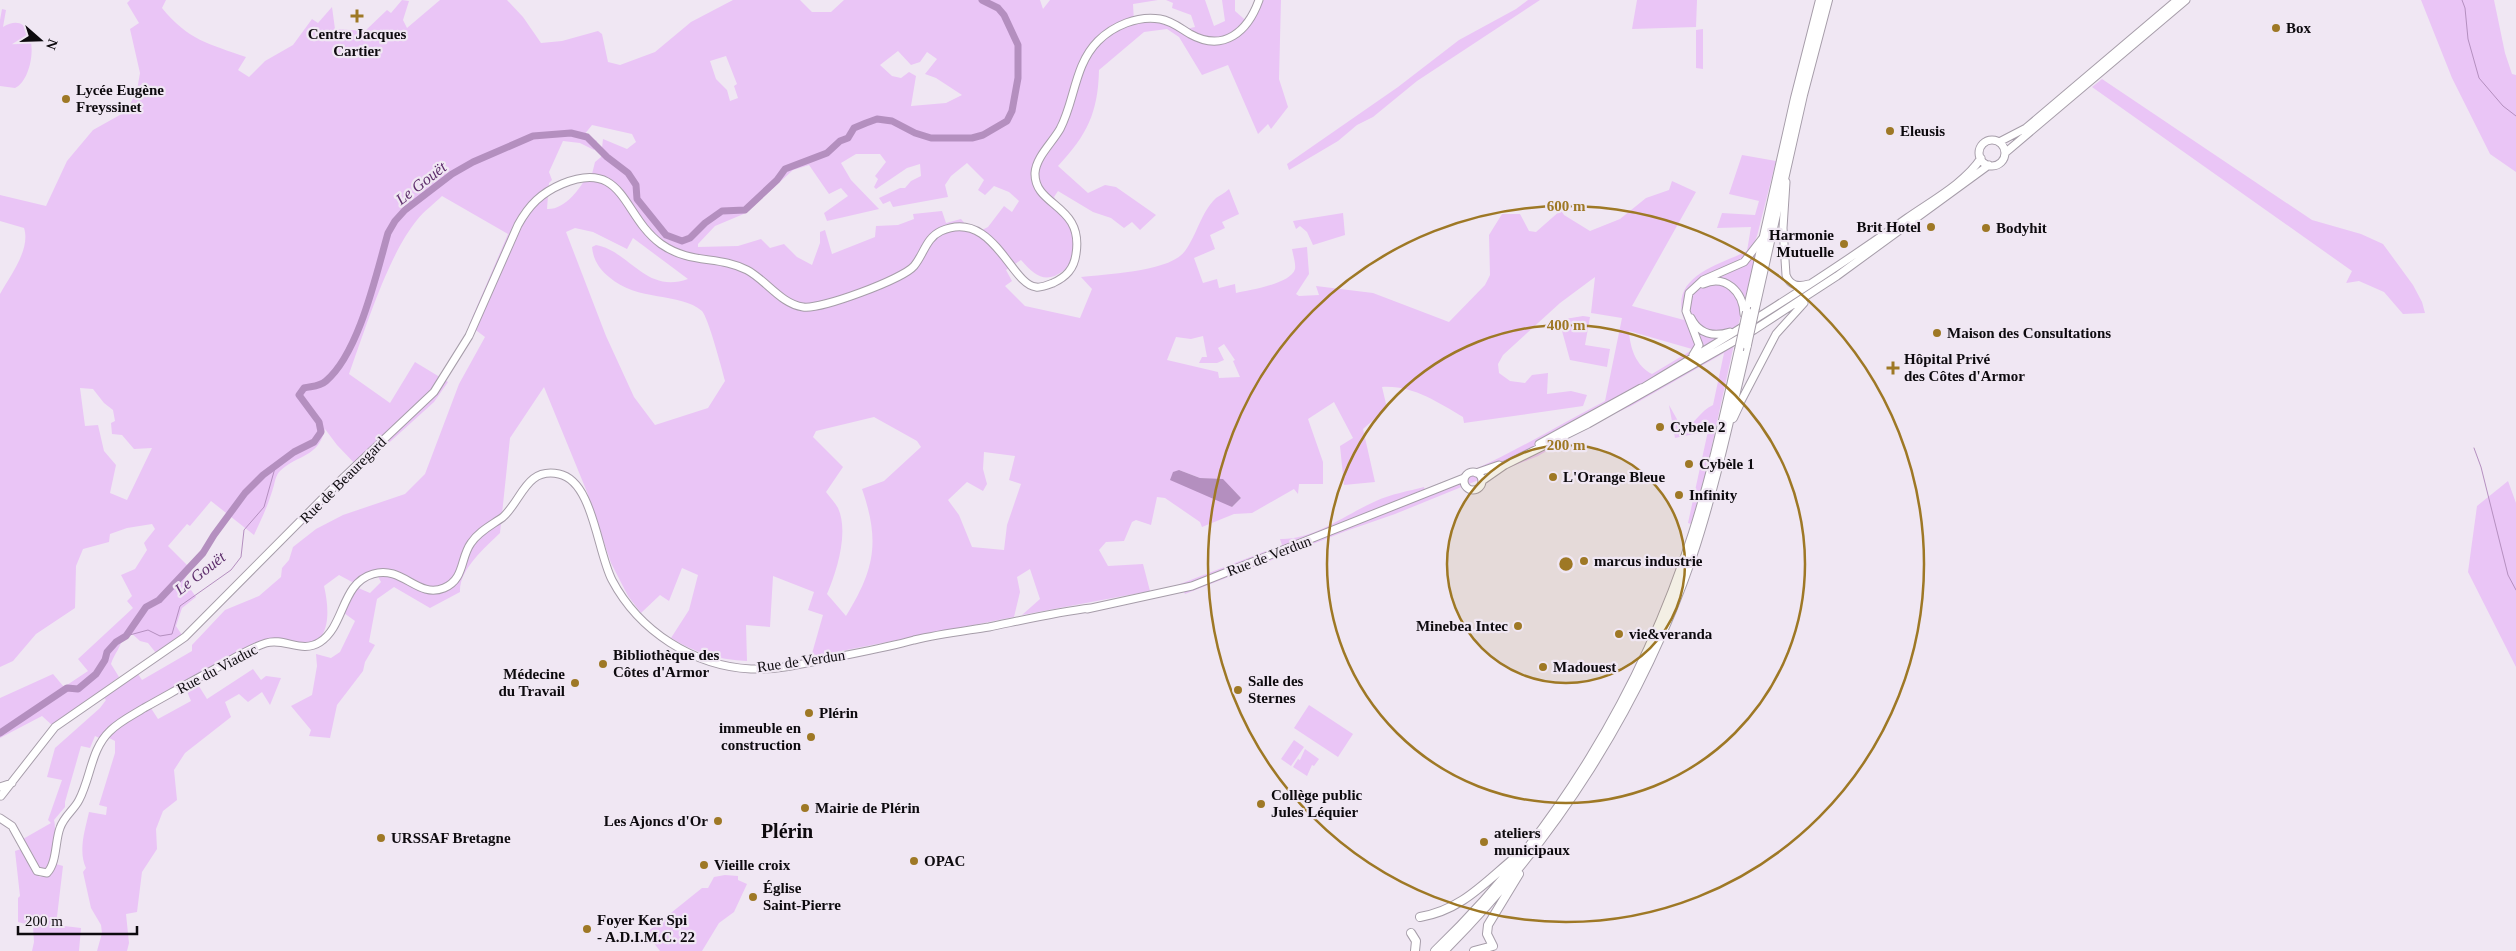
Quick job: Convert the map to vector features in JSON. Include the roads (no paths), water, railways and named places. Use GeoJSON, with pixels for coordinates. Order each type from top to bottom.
{"type":"FeatureCollection","features":[{"type":"Feature","properties":{"kind":"highway"},"geometry":{"type":"LineString","coordinates":[[1474,951],[1493,946],[1487,934],[1488,924],[1539,842],[1596,759],[1654,651],[1692,557],[1709,502],[1727,428],[1746,345],[1749,311],[1765,234],[1820,0]]}},
{"type":"Feature","properties":{"kind":"highway"},"geometry":{"type":"LineString","coordinates":[[1436,951],[1475,910],[1528,847],[1562,800],[1602,738],[1630,688],[1660,624],[1684,562],[1700,511],[1739,350],[1741,329],[1749,311],[1828,0]]}},
{"type":"Feature","properties":{"kind":"highway"},"geometry":{"type":"LineString","coordinates":[[1727,428],[1740,402]]}},
{"type":"Feature","properties":{"kind":"highway"},"geometry":{"type":"LineString","coordinates":[[1444,951],[1486,906],[1539,842]]}},
{"type":"Feature","properties":{"kind":"highway"},"geometry":{"type":"LineString","coordinates":[[1420,917],[1437,914],[1454,907],[1528,847]]}},
{"type":"Feature","properties":{"kind":"highway"},"geometry":{"type":"LineString","coordinates":[[1411,933],[1416,941],[1415,951]]}},
{"type":"Feature","properties":{"kind":"main road","name":"Rue de Beauregard"},"geometry":{"type":"LineString","coordinates":[[0,793],[12,783],[55,727],[185,637],[344,477],[434,392],[469,336],[518,225],[535,200],[545,192],[577,178],[596,176],[607,181],[621,194],[625,202],[658,242],[670,250],[691,259],[735,265],[762,279],[784,299],[799,307],[823,305],[900,276],[915,265],[931,237],[944,230],[956,228],[967,229],[986,237],[1031,286],[1036,288],[1049,285],[1067,276],[1074,264],[1076,230],[1067,214],[1040,189],[1035,174],[1040,158],[1068,113],[1078,76],[1088,53],[1109,32],[1124,24],[1145,18],[1170,22],[1199,38],[1208,40],[1226,39],[1235,35],[1248,24],[1259,0]]}},
{"type":"Feature","properties":{"kind":"main road"},"geometry":{"type":"LineString","coordinates":[[1999,142],[2026,128],[2176,0]]}},
{"type":"Feature","properties":{"kind":"main road"},"geometry":{"type":"LineString","coordinates":[[2005,153],[1999,142],[1993,140],[1986,142],[1981,148],[1981,158],[1976,166],[1954,184],[1821,279],[1644,387],[1500,465],[1476,473],[1470,472],[1464,478],[1466,487],[1475,490],[1482,481],[1505,465],[1618,408],[1754,330],[1837,276],[1989,165],[2000,163],[2005,153],[2186,0]]}},
{"type":"Feature","properties":{"kind":"main road"},"geometry":{"type":"LineString","coordinates":[[1790,152],[1783,217],[1786,275],[1792,283],[1799,286],[1821,279]]}},
{"type":"Feature","properties":{"kind":"main road"},"geometry":{"type":"LineString","coordinates":[[1981,158],[1989,165]]}},
{"type":"Feature","properties":{"kind":"main road"},"geometry":{"type":"LineString","coordinates":[[1685,362],[1697,352],[1699,345],[1686,311],[1689,293],[1703,280],[1744,262],[1765,234]]}},
{"type":"Feature","properties":{"kind":"main road"},"geometry":{"type":"LineString","coordinates":[[1740,402],[1766,350],[1783,325],[1798,308],[1837,276]]}},
{"type":"Feature","properties":{"kind":"main road"},"geometry":{"type":"LineString","coordinates":[[1741,329],[1714,335],[1699,329],[1690,314],[1692,297],[1698,288],[1706,283],[1716,281],[1725,283],[1738,293],[1749,311]]}},
{"type":"Feature","properties":{"kind":"main road"},"geometry":{"type":"LineString","coordinates":[[1618,408],[1642,391],[1644,387]]}},
{"type":"Feature","properties":{"kind":"main road","name":"Rue du Viaduc"},"geometry":{"type":"LineString","coordinates":[[0,819],[12,826],[37,872],[47,873],[53,865],[54,849],[60,826],[81,796],[100,744],[109,731],[123,721],[265,643],[277,641],[301,647],[318,644],[332,628],[356,584],[370,574],[394,573],[429,590],[446,587],[460,575],[467,549],[474,539],[506,514],[524,486],[534,477],[552,473],[573,480],[584,493],[592,520]]}},
{"type":"Feature","properties":{"kind":"main road"},"geometry":{"type":"LineString","coordinates":[[1476,473],[1482,481]]}},
{"type":"Feature","properties":{"kind":"main road","name":"Rue de Verdun"},"geometry":{"type":"LineString","coordinates":[[592,520],[612,580],[630,606],[658,634],[694,656],[737,667],[771,668],[982,630],[1192,586],[1464,478]]}},
{"type":"Feature","properties":{"kind":"main road","name":"Rue de Verdun"},"geometry":{"type":"LineString","coordinates":[[1442,488],[1466,487]]}},
{"type":"Feature","properties":{"kind":"waterway","name":"Le Gouët"},"geometry":{"type":"LineString","coordinates":[[0,733],[67,688],[78,689],[96,674],[105,660],[107,652],[116,642],[126,636],[146,607],[159,600],[203,553],[245,493],[263,475],[294,452],[314,442],[321,432],[319,422],[299,395],[304,388],[326,381],[338,368],[348,352],[365,312],[388,233],[395,221],[405,210],[452,174],[473,162],[533,136],[571,133],[587,137],[607,157],[628,173],[636,185],[637,199],[666,235],[682,241],[690,238],[705,223],[722,211],[745,210],[777,180],[785,169],[827,153],[840,141],[848,138],[854,128],[866,123],[877,119],[892,121],[915,133],[931,138],[972,138],[983,135],[1007,121],[1012,111],[1018,78],[1018,45],[1004,15],[998,8],[982,0]]}},
{"type":"Feature","properties":{"kind":"waterway"},"geometry":{"type":"LineString","coordinates":[[2462,0],[2465,8],[2468,39],[2479,78],[2503,106],[2516,116]]}},
{"type":"Feature","properties":{"kind":"waterway"},"geometry":{"type":"LineString","coordinates":[[2474,448],[2481,467],[2508,575],[2516,590]]}},
{"type":"Feature","properties":{"kind":"waterway","name":"Le Gouët"},"geometry":{"type":"LineString","coordinates":[[126,636],[148,630],[160,636],[172,634],[180,606],[231,570],[241,557],[244,530],[264,507],[275,468]]}},
{"type":"Feature","properties":{"kind":"place","name":"Centre Jacques Cartier"},"geometry":{"type":"Point","coordinates":[357,16]}},
{"type":"Feature","properties":{"kind":"place","name":"Box"},"geometry":{"type":"Point","coordinates":[2276,28]}},
{"type":"Feature","properties":{"kind":"place","name":"Lycée Eugène Freyssinet"},"geometry":{"type":"Point","coordinates":[66,99]}},
{"type":"Feature","properties":{"kind":"place","name":"Eleusis"},"geometry":{"type":"Point","coordinates":[1890,131]}},
{"type":"Feature","properties":{"kind":"place","name":"Brit Hotel"},"geometry":{"type":"Point","coordinates":[1931,227]}},
{"type":"Feature","properties":{"kind":"place","name":"Bodyhit"},"geometry":{"type":"Point","coordinates":[1986,228]}},
{"type":"Feature","properties":{"kind":"place","name":"Harmonie Mutuelle"},"geometry":{"type":"Point","coordinates":[1844,244]}},
{"type":"Feature","properties":{"kind":"place","name":"Maison des Consultations"},"geometry":{"type":"Point","coordinates":[1937,333]}},
{"type":"Feature","properties":{"kind":"place","name":"Hôpital Privé des Côtes d'Armor"},"geometry":{"type":"Point","coordinates":[1893,368]}},
{"type":"Feature","properties":{"kind":"place","name":"Cybele 2"},"geometry":{"type":"Point","coordinates":[1660,427]}},
{"type":"Feature","properties":{"kind":"place","name":"Cybèle 1"},"geometry":{"type":"Point","coordinates":[1689,464]}},
{"type":"Feature","properties":{"kind":"place","name":"L'Orange Bleue"},"geometry":{"type":"Point","coordinates":[1553,477]}},
{"type":"Feature","properties":{"kind":"place","name":"Infinity"},"geometry":{"type":"Point","coordinates":[1679,495]}},
{"type":"Feature","properties":{"kind":"place","name":"marcus industrie"},"geometry":{"type":"Point","coordinates":[1584,561]}},
{"type":"Feature","properties":{"kind":"place","name":"Minebea Intec"},"geometry":{"type":"Point","coordinates":[1518,626]}},
{"type":"Feature","properties":{"kind":"place","name":"vie&veranda"},"geometry":{"type":"Point","coordinates":[1619,634]}},
{"type":"Feature","properties":{"kind":"place","name":"Bibliothèque des Côtes d'Armor"},"geometry":{"type":"Point","coordinates":[603,664]}},
{"type":"Feature","properties":{"kind":"place","name":"Madouest"},"geometry":{"type":"Point","coordinates":[1543,667]}},
{"type":"Feature","properties":{"kind":"place","name":"Médecine du Travail"},"geometry":{"type":"Point","coordinates":[575,683]}},
{"type":"Feature","properties":{"kind":"place","name":"Salle des Sternes"},"geometry":{"type":"Point","coordinates":[1238,690]}},
{"type":"Feature","properties":{"kind":"place","name":"Plérin"},"geometry":{"type":"Point","coordinates":[809,713]}},
{"type":"Feature","properties":{"kind":"place","name":"immeuble en construction"},"geometry":{"type":"Point","coordinates":[811,737]}},
{"type":"Feature","properties":{"kind":"place","name":"Collège public Jules Léquier"},"geometry":{"type":"Point","coordinates":[1261,804]}},
{"type":"Feature","properties":{"kind":"place","name":"Mairie de Plérin"},"geometry":{"type":"Point","coordinates":[805,808]}},
{"type":"Feature","properties":{"kind":"place","name":"Les Ajoncs d'Or"},"geometry":{"type":"Point","coordinates":[718,821]}},
{"type":"Feature","properties":{"kind":"place","name":"URSSAF Bretagne"},"geometry":{"type":"Point","coordinates":[381,838]}},
{"type":"Feature","properties":{"kind":"place","name":"ateliers municipaux"},"geometry":{"type":"Point","coordinates":[1484,842]}},
{"type":"Feature","properties":{"kind":"place","name":"OPAC"},"geometry":{"type":"Point","coordinates":[914,861]}},
{"type":"Feature","properties":{"kind":"place","name":"Vieille croix"},"geometry":{"type":"Point","coordinates":[704,865]}},
{"type":"Feature","properties":{"kind":"place","name":"Église Saint-Pierre"},"geometry":{"type":"Point","coordinates":[753,897]}},
{"type":"Feature","properties":{"kind":"place","name":"Foyer Ker Spi - A.D.I.M.C. 22"},"geometry":{"type":"Point","coordinates":[587,929]}},
{"type":"Feature","properties":{"kind":"district","name":"Plérin"},"geometry":{"type":"Point","coordinates":[787,831]}}]}
